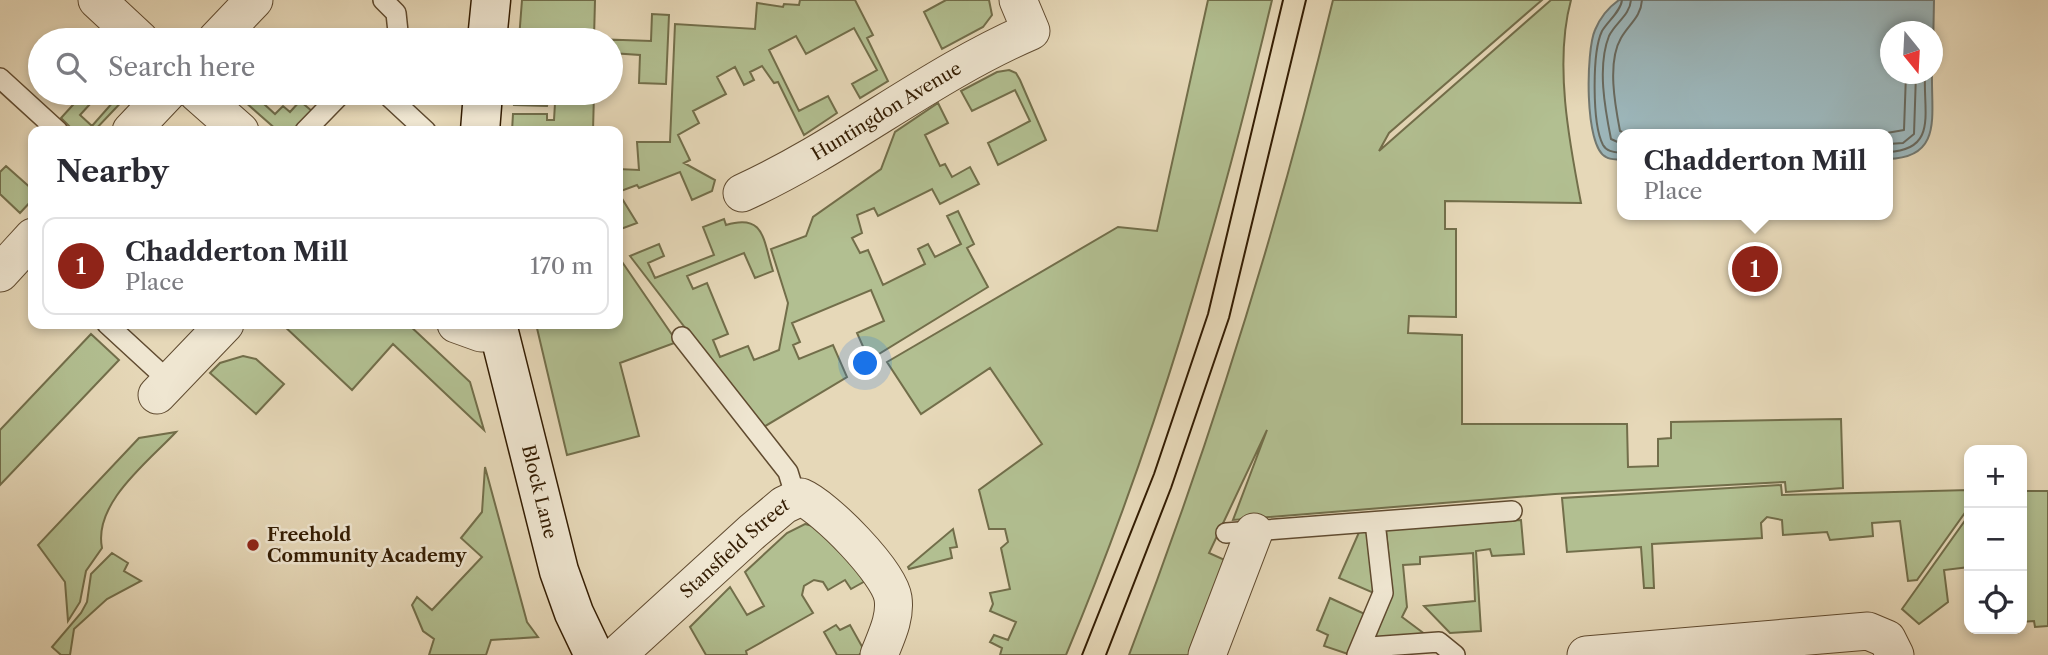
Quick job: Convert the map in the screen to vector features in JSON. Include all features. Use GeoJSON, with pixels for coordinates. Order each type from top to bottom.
{"type":"FeatureCollection","features":[{"type":"Feature","properties":{"kind":"main road"},"geometry":{"type":"LineString","coordinates":[[488,28],[491,0]]}},
{"type":"Feature","properties":{"kind":"main road"},"geometry":{"type":"LineString","coordinates":[[480,126],[482,105]]}},
{"type":"Feature","properties":{"kind":"main road","name":"Block Lane"},"geometry":{"type":"LineString","coordinates":[[498,329],[559,571],[574,613],[594,655]]}},
{"type":"Feature","properties":{"kind":"street"},"geometry":{"type":"LineString","coordinates":[[97,0],[127,28]]}},
{"type":"Feature","properties":{"kind":"street"},"geometry":{"type":"LineString","coordinates":[[227,28],[254,0]]}},
{"type":"Feature","properties":{"kind":"street","name":"Huntingdon Avenue"},"geometry":{"type":"LineString","coordinates":[[742,193],[802,163],[939,77],[1025,16]]}},
{"type":"Feature","properties":{"kind":"street"},"geometry":{"type":"LineString","coordinates":[[136,126],[156,105]]}},
{"type":"Feature","properties":{"kind":"street"},"geometry":{"type":"LineString","coordinates":[[211,105],[234,126]]}},
{"type":"Feature","properties":{"kind":"street"},"geometry":{"type":"LineString","coordinates":[[0,273],[28,242]]}},
{"type":"Feature","properties":{"kind":"street"},"geometry":{"type":"LineString","coordinates":[[164,388],[220,329]]}},
{"type":"Feature","properties":{"kind":"street"},"geometry":{"type":"LineString","coordinates":[[470,329],[481,333],[495,329]]}},
{"type":"Feature","properties":{"kind":"street","name":"Stansfield Street"},"geometry":{"type":"LineString","coordinates":[[617,655],[753,531],[796,498],[813,502],[822,510],[889,585],[894,607],[892,622],[879,655]]}},
{"type":"Feature","properties":{"kind":"street"},"geometry":{"type":"LineString","coordinates":[[1207,655],[1240,532]]}},
{"type":"Feature","properties":{"kind":"street"},"geometry":{"type":"LineString","coordinates":[[1586,655],[1762,648],[1868,631],[1891,647]]}},
{"type":"Feature","properties":{"kind":"lane"},"geometry":{"type":"LineString","coordinates":[[383,0],[396,13],[398,28]]}},
{"type":"Feature","properties":{"kind":"lane"},"geometry":{"type":"LineString","coordinates":[[0,78],[28,104]]}},
{"type":"Feature","properties":{"kind":"lane"},"geometry":{"type":"LineString","coordinates":[[30,105],[53,126]]}},
{"type":"Feature","properties":{"kind":"lane"},"geometry":{"type":"LineString","coordinates":[[310,126],[330,105]]}},
{"type":"Feature","properties":{"kind":"lane"},"geometry":{"type":"LineString","coordinates":[[398,105],[421,126]]}},
{"type":"Feature","properties":{"kind":"lane"},"geometry":{"type":"LineString","coordinates":[[111,329],[164,388]]}},
{"type":"Feature","properties":{"kind":"lane"},"geometry":{"type":"LineString","coordinates":[[682,337],[788,472],[796,498]]}},
{"type":"Feature","properties":{"kind":"lane"},"geometry":{"type":"LineString","coordinates":[[1240,532],[1513,511]]}},
{"type":"Feature","properties":{"kind":"lane"},"geometry":{"type":"LineString","coordinates":[[1359,650],[1383,593],[1375,522]]}},
{"type":"Feature","properties":{"kind":"lane"},"geometry":{"type":"LineString","coordinates":[[1359,650],[1439,642],[1455,655]]}},
{"type":"Feature","properties":{"kind":"green space"},"geometry":{"type":"Polygon","coordinates":[[[522,0],[595,0],[594,28],[520,28],[522,0]]]}},
{"type":"Feature","properties":{"kind":"green space"},"geometry":{"type":"Polygon","coordinates":[[[800,0],[855,0],[873,35],[867,38],[888,81],[860,98],[852,84],[877,70],[854,28],[806,54],[796,36],[769,50],[799,111],[828,96],[837,113],[804,135],[778,82],[774,83],[762,66],[750,72],[754,80],[744,85],[735,67],[717,77],[726,94],[693,111],[699,123],[678,135],[690,160],[684,163],[715,180],[712,191],[692,200],[680,172],[639,188],[637,185],[623,190],[623,169],[639,170],[637,142],[670,142],[675,24],[755,29],[757,3],[783,7],[784,4],[799,5],[800,0]]]}},
{"type":"Feature","properties":{"kind":"green space"},"geometry":{"type":"Polygon","coordinates":[[[946,0],[989,0],[992,15],[983,27],[942,49],[924,12],[946,0]]]}},
{"type":"Feature","properties":{"kind":"green space"},"geometry":{"type":"Polygon","coordinates":[[[1208,0],[1272,0],[1230,167],[1182,332],[1128,495],[1066,655],[1000,655],[1002,648],[990,642],[994,635],[1008,640],[1016,622],[990,611],[993,604],[990,593],[1010,589],[1001,548],[1008,542],[1005,529],[989,529],[979,490],[1042,444],[990,368],[921,414],[887,362],[1118,227],[1157,231],[1208,0]]]}},
{"type":"Feature","properties":{"kind":"green space"},"geometry":{"type":"Polygon","coordinates":[[[1333,0],[1542,0],[1389,133],[1379,151],[1551,0],[1571,0],[1564,49],[1565,102],[1581,203],[1445,201],[1445,229],[1456,229],[1456,317],[1409,316],[1408,333],[1462,335],[1462,424],[1627,424],[1628,467],[1658,466],[1658,439],[1671,438],[1671,422],[1841,419],[1843,488],[1786,492],[1785,482],[1555,494],[1233,520],[1267,430],[1209,553],[1227,561],[1189,655],[1129,655],[1188,494],[1241,331],[1290,166],[1333,0]]]}},
{"type":"Feature","properties":{"kind":"green space"},"geometry":{"type":"Polygon","coordinates":[[[652,14],[669,15],[666,84],[639,83],[640,55],[623,54],[623,40],[651,41],[652,14]]]}},
{"type":"Feature","properties":{"kind":"green space"},"geometry":{"type":"Polygon","coordinates":[[[1009,70],[1016,73],[1020,80],[1046,140],[998,165],[988,143],[1030,121],[1015,90],[972,111],[961,91],[997,72],[1009,70]]]}},
{"type":"Feature","properties":{"kind":"green space"},"geometry":{"type":"Polygon","coordinates":[[[938,103],[948,123],[925,135],[940,166],[945,164],[952,177],[970,167],[979,184],[940,204],[932,189],[878,216],[874,208],[857,215],[862,233],[852,238],[860,253],[868,250],[883,285],[925,264],[918,249],[928,244],[935,257],[961,244],[947,216],[958,211],[974,244],[967,248],[988,287],[869,360],[857,333],[884,321],[871,290],[792,323],[800,342],[793,345],[799,359],[833,345],[847,377],[762,428],[630,256],[659,244],[664,256],[648,263],[655,278],[714,255],[703,227],[724,219],[726,225],[739,222],[755,226],[764,240],[773,271],[755,278],[744,253],[687,276],[693,289],[707,283],[728,334],[713,340],[720,357],[748,346],[754,360],[779,350],[788,303],[771,249],[806,236],[813,217],[881,169],[895,132],[938,103]]]}},
{"type":"Feature","properties":{"kind":"green space"},"geometry":{"type":"Polygon","coordinates":[[[73,105],[89,105],[80,115],[92,126],[69,126],[61,118],[73,105]]]}},
{"type":"Feature","properties":{"kind":"green space"},"geometry":{"type":"Polygon","coordinates":[[[110,105],[119,105],[99,126],[92,126],[110,105]]]}},
{"type":"Feature","properties":{"kind":"green space"},"geometry":{"type":"Polygon","coordinates":[[[249,105],[265,105],[275,114],[283,106],[290,112],[296,105],[305,105],[313,112],[300,126],[272,126],[249,105]]]}},
{"type":"Feature","properties":{"kind":"green space"},"geometry":{"type":"Polygon","coordinates":[[[555,105],[594,105],[593,126],[512,126],[513,114],[547,114],[547,120],[554,120],[555,105]]]}},
{"type":"Feature","properties":{"kind":"green space"},"geometry":{"type":"Polygon","coordinates":[[[6,166],[28,186],[28,204],[20,213],[0,194],[0,172],[6,166]]]}},
{"type":"Feature","properties":{"kind":"green space"},"geometry":{"type":"Polygon","coordinates":[[[623,200],[637,223],[623,228],[623,200]]]}},
{"type":"Feature","properties":{"kind":"green space"},"geometry":{"type":"Polygon","coordinates":[[[623,263],[677,342],[620,363],[639,436],[567,455],[537,329],[623,329],[623,263]]]}},
{"type":"Feature","properties":{"kind":"green space"},"geometry":{"type":"Polygon","coordinates":[[[287,329],[413,329],[470,382],[484,430],[393,344],[352,390],[287,329]]]}},
{"type":"Feature","properties":{"kind":"green space"},"geometry":{"type":"Polygon","coordinates":[[[91,334],[119,360],[0,485],[0,430],[91,334]]]}},
{"type":"Feature","properties":{"kind":"green space"},"geometry":{"type":"Polygon","coordinates":[[[243,356],[256,359],[284,384],[256,414],[210,373],[220,363],[243,356]]]}},
{"type":"Feature","properties":{"kind":"green space"},"geometry":{"type":"Polygon","coordinates":[[[176,432],[114,499],[101,531],[102,548],[86,571],[80,602],[68,621],[65,582],[38,545],[139,438],[176,432]]]}},
{"type":"Feature","properties":{"kind":"green space"},"geometry":{"type":"Polygon","coordinates":[[[485,467],[527,622],[538,637],[491,640],[486,655],[429,655],[434,639],[423,631],[412,605],[417,597],[432,610],[482,557],[461,538],[482,512],[485,467]]]}},
{"type":"Feature","properties":{"kind":"green space"},"geometry":{"type":"Polygon","coordinates":[[[1781,485],[1782,495],[1964,490],[1964,514],[1917,580],[1908,581],[1900,521],[1872,523],[1873,536],[1830,540],[1827,532],[1783,535],[1782,520],[1767,517],[1761,523],[1762,538],[1652,544],[1654,588],[1644,588],[1641,547],[1567,552],[1562,498],[1781,485]]]}},
{"type":"Feature","properties":{"kind":"green space"},"geometry":{"type":"Polygon","coordinates":[[[2027,491],[2048,491],[2048,626],[2035,627],[2034,621],[2027,622],[2027,491]]]}},
{"type":"Feature","properties":{"kind":"green space"},"geometry":{"type":"Polygon","coordinates":[[[1521,520],[1524,554],[1492,556],[1490,549],[1476,551],[1481,631],[1450,633],[1424,606],[1475,601],[1473,553],[1420,557],[1420,564],[1403,565],[1407,607],[1402,617],[1426,635],[1373,639],[1392,593],[1386,530],[1521,520]]]}},
{"type":"Feature","properties":{"kind":"green space"},"geometry":{"type":"Polygon","coordinates":[[[1964,522],[1964,568],[1944,570],[1948,602],[1919,624],[1902,609],[1964,522]]]}},
{"type":"Feature","properties":{"kind":"green space"},"geometry":{"type":"Polygon","coordinates":[[[805,524],[821,528],[867,580],[851,589],[845,580],[828,590],[823,582],[814,580],[804,586],[802,595],[813,613],[746,651],[747,655],[706,655],[690,627],[730,587],[747,615],[764,606],[745,572],[787,533],[805,524]]]}},
{"type":"Feature","properties":{"kind":"green space"},"geometry":{"type":"Polygon","coordinates":[[[953,529],[957,547],[950,548],[952,558],[909,569],[908,567],[953,529]]]}},
{"type":"Feature","properties":{"kind":"green space"},"geometry":{"type":"Polygon","coordinates":[[[1360,530],[1370,534],[1376,594],[1339,578],[1360,530]]]}},
{"type":"Feature","properties":{"kind":"green space"},"geometry":{"type":"Polygon","coordinates":[[[112,553],[128,563],[124,571],[141,581],[107,599],[74,629],[70,655],[61,655],[52,647],[87,602],[91,574],[112,553]]]}},
{"type":"Feature","properties":{"kind":"green space"},"geometry":{"type":"Polygon","coordinates":[[[1330,598],[1367,615],[1351,655],[1324,646],[1328,635],[1317,630],[1330,598]]]}},
{"type":"Feature","properties":{"kind":"green space"},"geometry":{"type":"Polygon","coordinates":[[[836,625],[840,630],[850,625],[864,650],[859,655],[837,655],[824,632],[836,625]]]}},
{"type":"Feature","properties":{"kind":"water"},"geometry":{"type":"Polygon","coordinates":[[[1619,0],[1934,0],[1934,21],[1880,21],[1880,84],[1932,84],[1930,132],[1918,151],[1906,157],[1893,158],[1893,129],[1617,129],[1617,159],[1608,158],[1599,149],[1594,136],[1589,97],[1592,41],[1605,13],[1619,0]]]}},
{"type":"Feature","properties":{"kind":"tram line"},"geometry":{"type":"LineString","coordinates":[[1082,655],[1154,474],[1208,314],[1283,0]]}},
{"type":"Feature","properties":{"kind":"tram line"},"geometry":{"type":"LineString","coordinates":[[1106,655],[1171,488],[1229,318],[1306,0]]}},
{"type":"Feature","properties":{"kind":"place","name":"Chadderton Mill"},"geometry":{"type":"Point","coordinates":[1755,269]}},
{"type":"Feature","properties":{"kind":"place","name":"Freehold Community Academy"},"geometry":{"type":"Point","coordinates":[253,545]}}]}
